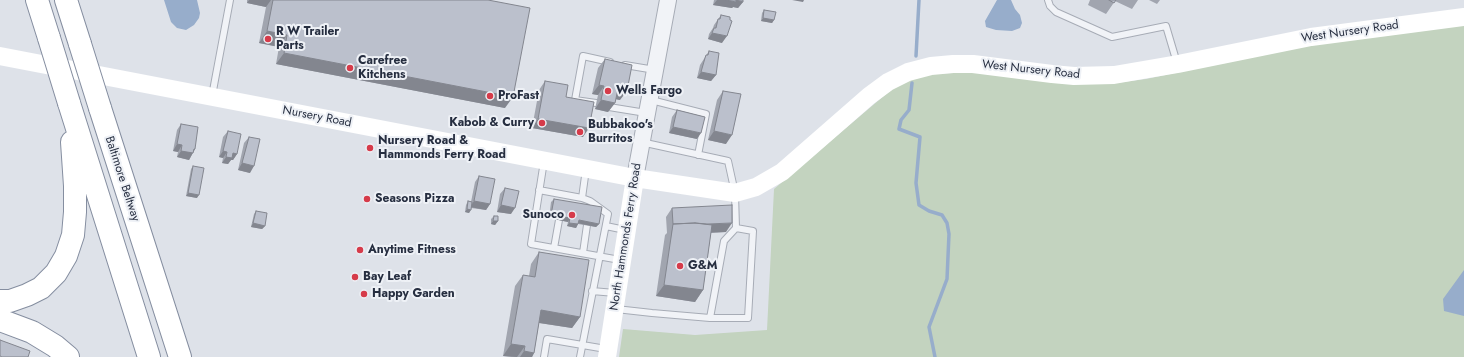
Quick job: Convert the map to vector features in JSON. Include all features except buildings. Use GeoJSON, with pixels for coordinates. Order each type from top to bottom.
{"type":"FeatureCollection","features":[{"type":"Feature","properties":{"kind":"highway"},"geometry":{"type":"LineString","coordinates":[[37,0],[149,357]]}},
{"type":"Feature","properties":{"kind":"highway","name":"Baltimore Beltway"},"geometry":{"type":"LineString","coordinates":[[66,0],[163,308],[180,357]]}},
{"type":"Feature","properties":{"kind":"highway"},"geometry":{"type":"LineString","coordinates":[[0,301],[10,301],[41,288],[56,273],[66,256],[73,235],[75,212],[75,186],[69,103]]}},
{"type":"Feature","properties":{"kind":"highway"},"geometry":{"type":"LineString","coordinates":[[163,308],[187,357]]}},
{"type":"Feature","properties":{"kind":"highway"},"geometry":{"type":"LineString","coordinates":[[0,320],[32,332],[55,346],[68,357]]}},
{"type":"Feature","properties":{"kind":"main road","name":"West Nursery Road"},"geometry":{"type":"LineString","coordinates":[[635,178],[735,193],[756,187],[782,172],[869,96],[888,82],[914,70],[931,66],[972,64],[1052,74],[1095,75],[1136,72],[1311,37],[1464,17]]}},
{"type":"Feature","properties":{"kind":"main road","name":"Nursery Road"},"geometry":{"type":"LineString","coordinates":[[0,56],[212,98],[635,178]]}},
{"type":"Feature","properties":{"kind":"main road","name":"North Hammonds Ferry Road"},"geometry":{"type":"LineString","coordinates":[[607,353],[635,178]]}},
{"type":"Feature","properties":{"kind":"street","name":"North Hammonds Ferry Road"},"geometry":{"type":"LineString","coordinates":[[635,178],[668,0]]}},
{"type":"Feature","properties":{"kind":"lane"},"geometry":{"type":"LineString","coordinates":[[212,98],[230,0]]}},
{"type":"Feature","properties":{"kind":"lane"},"geometry":{"type":"LineString","coordinates":[[1048,0],[1050,6],[1056,12],[1112,37],[1166,26],[1178,64]]}},
{"type":"Feature","properties":{"kind":"lane"},"geometry":{"type":"LineString","coordinates":[[596,103],[575,100],[583,56],[655,70]]}},
{"type":"Feature","properties":{"kind":"lane"},"geometry":{"type":"LineString","coordinates":[[609,107],[648,107],[706,114],[698,155]]}},
{"type":"Feature","properties":{"kind":"lane"},"geometry":{"type":"LineString","coordinates":[[641,142],[728,161],[735,193],[736,228],[724,241],[710,318]]}},
{"type":"Feature","properties":{"kind":"lane"},"geometry":{"type":"LineString","coordinates":[[545,160],[531,244],[622,260]]}},
{"type":"Feature","properties":{"kind":"lane"},"geometry":{"type":"LineString","coordinates":[[582,198],[586,168]]}},
{"type":"Feature","properties":{"kind":"lane"},"geometry":{"type":"LineString","coordinates":[[539,190],[563,197],[590,200],[608,214],[580,357]]}},
{"type":"Feature","properties":{"kind":"lane"},"geometry":{"type":"LineString","coordinates":[[590,200],[590,209]]}},
{"type":"Feature","properties":{"kind":"lane"},"geometry":{"type":"LineString","coordinates":[[554,248],[559,220]]}},
{"type":"Feature","properties":{"kind":"lane"},"geometry":{"type":"LineString","coordinates":[[583,254],[587,225]]}},
{"type":"Feature","properties":{"kind":"lane"},"geometry":{"type":"LineString","coordinates":[[606,226],[626,230]]}},
{"type":"Feature","properties":{"kind":"lane"},"geometry":{"type":"LineString","coordinates":[[592,291],[652,314],[710,318],[748,318],[753,231],[736,228]]}},
{"type":"Feature","properties":{"kind":"lane"},"geometry":{"type":"LineString","coordinates":[[544,357],[547,339],[582,344],[607,353]]}},
{"type":"Feature","properties":{"kind":"green space"},"geometry":{"type":"Polygon","coordinates":[[[1464,25],[1464,357],[619,357],[623,329],[695,335],[767,330],[774,189],[892,89],[910,80],[933,74],[971,72],[1116,83],[1146,79],[1313,45],[1464,25]]]}},
{"type":"Feature","properties":{"kind":"water"},"geometry":{"type":"Polygon","coordinates":[[[164,0],[197,0],[200,13],[199,18],[194,25],[186,30],[177,28],[171,22],[164,0]]]}},
{"type":"Feature","properties":{"kind":"water"},"geometry":{"type":"Polygon","coordinates":[[[997,0],[1011,0],[1015,9],[1020,15],[1022,23],[1020,28],[1012,31],[996,30],[986,27],[985,21],[997,0]]]}},
{"type":"Feature","properties":{"kind":"water"},"geometry":{"type":"Polygon","coordinates":[[[1464,270],[1464,316],[1444,311],[1443,299],[1464,270]]]}},
{"type":"Feature","properties":{"kind":"waterway"},"geometry":{"type":"LineString","coordinates":[[916,56],[919,0]]}},
{"type":"Feature","properties":{"kind":"waterway"},"geometry":{"type":"LineString","coordinates":[[912,83],[909,110],[901,120],[899,129],[920,137],[916,183],[919,205],[929,211],[942,215],[947,223],[949,234],[947,279],[929,327],[935,357]]}},
{"type":"Feature","properties":{"kind":"place","name":"R W Trailer Parts"},"geometry":{"type":"Point","coordinates":[268,39]}},
{"type":"Feature","properties":{"kind":"place","name":"Carefree Kitchens"},"geometry":{"type":"Point","coordinates":[350,68]}},
{"type":"Feature","properties":{"kind":"place","name":"Wells Fargo"},"geometry":{"type":"Point","coordinates":[608,91]}},
{"type":"Feature","properties":{"kind":"place","name":"ProFast"},"geometry":{"type":"Point","coordinates":[490,96]}},
{"type":"Feature","properties":{"kind":"place","name":"Kabob & Curry"},"geometry":{"type":"Point","coordinates":[542,123]}},
{"type":"Feature","properties":{"kind":"place","name":"Bubbakoo's Burritos"},"geometry":{"type":"Point","coordinates":[580,132]}},
{"type":"Feature","properties":{"kind":"place","name":"Nursery Road & Hammonds Ferry Road"},"geometry":{"type":"Point","coordinates":[370,148]}},
{"type":"Feature","properties":{"kind":"place","name":"Seasons Pizza"},"geometry":{"type":"Point","coordinates":[367,199]}},
{"type":"Feature","properties":{"kind":"place","name":"Sunoco"},"geometry":{"type":"Point","coordinates":[572,215]}},
{"type":"Feature","properties":{"kind":"place","name":"Anytime Fitness"},"geometry":{"type":"Point","coordinates":[360,250]}},
{"type":"Feature","properties":{"kind":"place","name":"G&M"},"geometry":{"type":"Point","coordinates":[680,266]}},
{"type":"Feature","properties":{"kind":"place","name":"Bay Leaf"},"geometry":{"type":"Point","coordinates":[355,277]}},
{"type":"Feature","properties":{"kind":"place","name":"Happy Garden"},"geometry":{"type":"Point","coordinates":[364,294]}}]}
